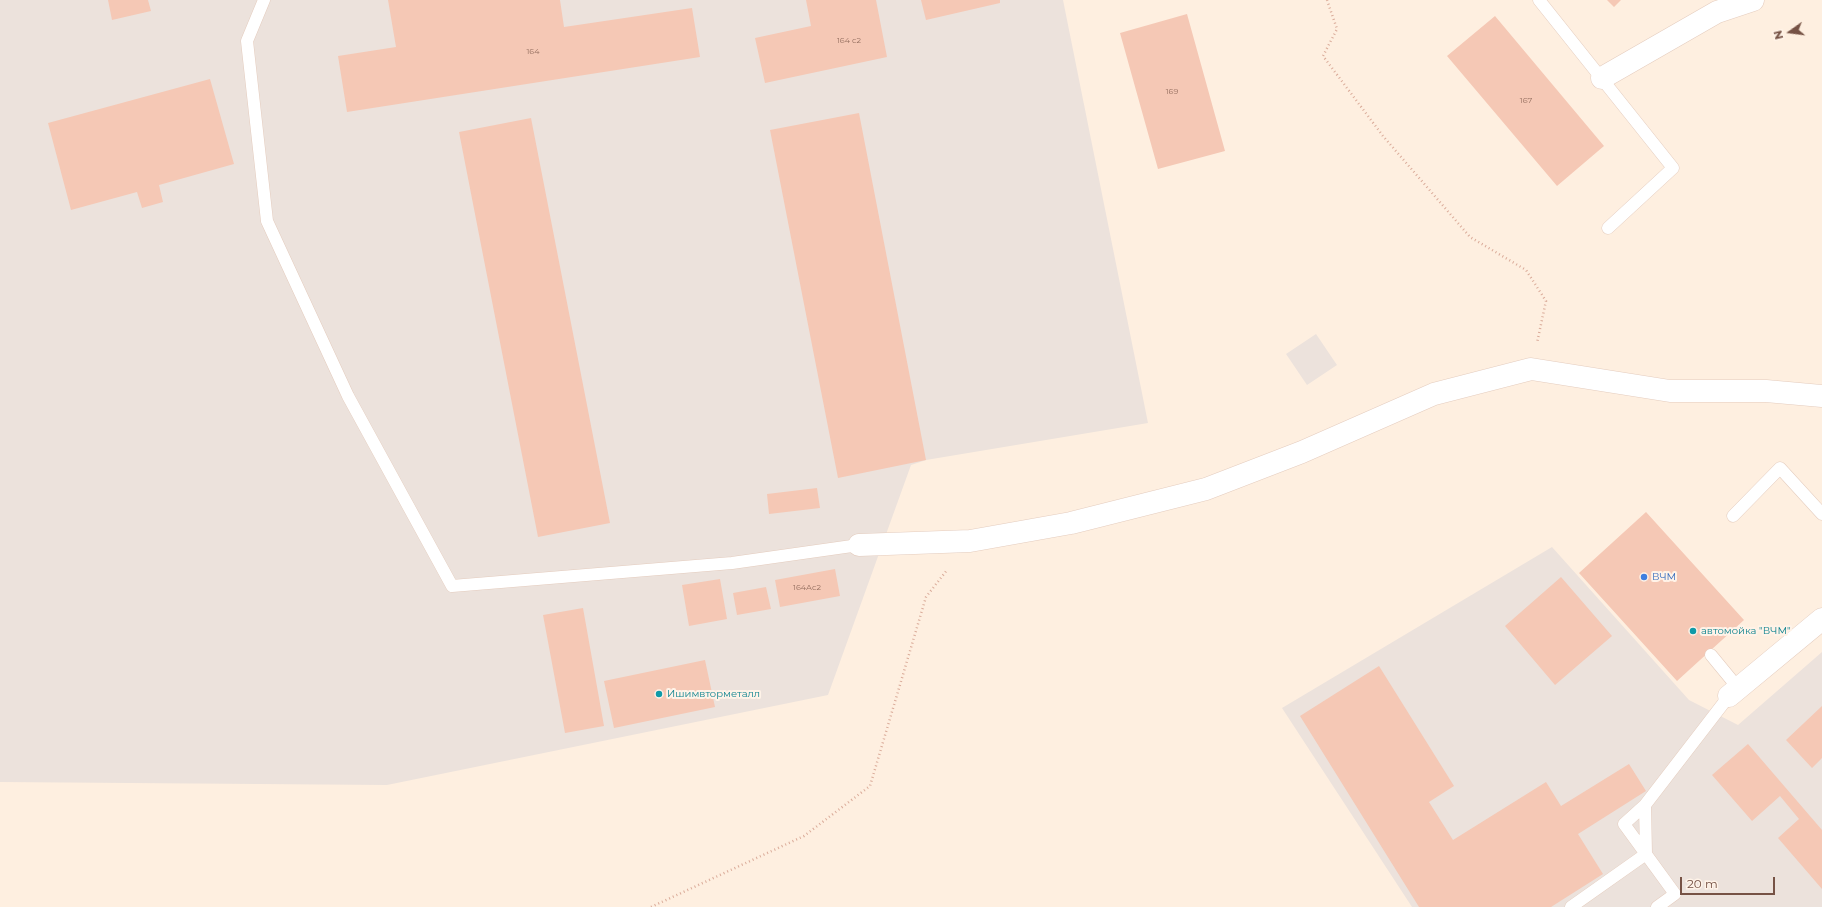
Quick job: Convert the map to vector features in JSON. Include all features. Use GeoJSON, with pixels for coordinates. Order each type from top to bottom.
{"type":"FeatureCollection","features":[{"type":"Feature","properties":{"kind":"street"},"geometry":{"type":"LineString","coordinates":[[1602,78],[1717,12],[1753,0]]}},
{"type":"Feature","properties":{"kind":"street"},"geometry":{"type":"LineString","coordinates":[[859,545],[970,541],[1071,523],[1206,489],[1302,452],[1434,394],[1531,369],[1670,390],[1766,392],[1822,396]]}},
{"type":"Feature","properties":{"kind":"street"},"geometry":{"type":"LineString","coordinates":[[1734,693],[1822,619]]}},
{"type":"Feature","properties":{"kind":"lane"},"geometry":{"type":"LineString","coordinates":[[264,0],[247,41],[267,221],[348,396],[452,586],[732,563],[859,545]]}},
{"type":"Feature","properties":{"kind":"lane"},"geometry":{"type":"LineString","coordinates":[[1539,0],[1673,168],[1608,228]]}},
{"type":"Feature","properties":{"kind":"lane"},"geometry":{"type":"LineString","coordinates":[[1732,516],[1780,468],[1822,514]]}},
{"type":"Feature","properties":{"kind":"lane"},"geometry":{"type":"LineString","coordinates":[[1657,907],[1675,894],[1624,824],[1645,806],[1734,693],[1711,655]]}},
{"type":"Feature","properties":{"kind":"lane"},"geometry":{"type":"LineString","coordinates":[[1645,806],[1646,854]]}},
{"type":"Feature","properties":{"kind":"lane"},"geometry":{"type":"LineString","coordinates":[[1571,907],[1646,854]]}},
{"type":"Feature","properties":{"kind":"path"},"geometry":{"type":"LineString","coordinates":[[1327,0],[1337,29],[1323,56],[1383,136],[1470,237],[1526,270],[1546,302],[1531,369]]}},
{"type":"Feature","properties":{"kind":"path"},"geometry":{"type":"LineString","coordinates":[[651,907],[804,836],[870,786],[926,597],[970,541]]}},
{"type":"Feature","properties":{"kind":"shaded area"},"geometry":{"type":"Polygon","coordinates":[[[0,0],[1063,0],[1148,423],[926,460],[911,465],[828,695],[387,785],[0,782],[0,0]]]}},
{"type":"Feature","properties":{"kind":"shaded area"},"geometry":{"type":"Polygon","coordinates":[[[1316,334],[1337,365],[1307,385],[1286,354],[1316,334]]]}},
{"type":"Feature","properties":{"kind":"shaded area"},"geometry":{"type":"Polygon","coordinates":[[[1552,547],[1689,700],[1738,725],[1822,652],[1822,907],[1412,907],[1282,708],[1552,547]]]}},
{"type":"Feature","properties":{"kind":"building"},"geometry":{"type":"Polygon","coordinates":[[[108,0],[148,0],[151,11],[112,20],[108,0]]]}},
{"type":"Feature","properties":{"kind":"building"},"geometry":{"type":"Polygon","coordinates":[[[388,0],[560,0],[564,27],[692,8],[700,57],[347,112],[338,56],[396,47],[388,0]]]}},
{"type":"Feature","properties":{"kind":"building"},"geometry":{"type":"Polygon","coordinates":[[[806,0],[876,0],[887,57],[765,83],[755,38],[811,26],[806,0]]]}},
{"type":"Feature","properties":{"kind":"building"},"geometry":{"type":"Polygon","coordinates":[[[921,0],[1000,0],[1000,3],[926,20],[921,0]]]}},
{"type":"Feature","properties":{"kind":"building"},"geometry":{"type":"Polygon","coordinates":[[[1607,0],[1621,0],[1614,7],[1607,0]]]}},
{"type":"Feature","properties":{"kind":"building"},"geometry":{"type":"Polygon","coordinates":[[[1187,14],[1225,151],[1158,169],[1120,33],[1187,14]]]}},
{"type":"Feature","properties":{"kind":"building"},"geometry":{"type":"Polygon","coordinates":[[[1495,16],[1604,146],[1557,186],[1447,56],[1495,16]]]}},
{"type":"Feature","properties":{"kind":"building"},"geometry":{"type":"Polygon","coordinates":[[[210,79],[234,164],[159,185],[163,202],[142,208],[137,192],[71,210],[48,123],[210,79]]]}},
{"type":"Feature","properties":{"kind":"building"},"geometry":{"type":"Polygon","coordinates":[[[859,113],[926,460],[838,478],[770,130],[859,113]]]}},
{"type":"Feature","properties":{"kind":"building"},"geometry":{"type":"Polygon","coordinates":[[[531,118],[610,523],[538,537],[459,132],[531,118]]]}},
{"type":"Feature","properties":{"kind":"building"},"geometry":{"type":"Polygon","coordinates":[[[817,488],[820,508],[769,514],[767,494],[817,488]]]}},
{"type":"Feature","properties":{"kind":"building","name":"ВЧМ"},"geometry":{"type":"Polygon","coordinates":[[[1646,512],[1744,620],[1677,681],[1579,573],[1646,512]]]}},
{"type":"Feature","properties":{"kind":"building"},"geometry":{"type":"Polygon","coordinates":[[[835,569],[840,596],[780,607],[775,580],[835,569]]]}},
{"type":"Feature","properties":{"kind":"building"},"geometry":{"type":"Polygon","coordinates":[[[1561,577],[1612,636],[1555,685],[1505,626],[1561,577]]]}},
{"type":"Feature","properties":{"kind":"building"},"geometry":{"type":"Polygon","coordinates":[[[720,579],[727,619],[689,626],[682,585],[720,579]]]}},
{"type":"Feature","properties":{"kind":"building"},"geometry":{"type":"Polygon","coordinates":[[[766,587],[771,609],[737,615],[733,593],[766,587]]]}},
{"type":"Feature","properties":{"kind":"building"},"geometry":{"type":"Polygon","coordinates":[[[583,608],[604,726],[565,733],[543,615],[583,608]]]}},
{"type":"Feature","properties":{"kind":"building","name":"Ишимвторметалл"},"geometry":{"type":"Polygon","coordinates":[[[705,660],[715,707],[614,728],[604,681],[705,660]]]}},
{"type":"Feature","properties":{"kind":"building"},"geometry":{"type":"Polygon","coordinates":[[[1379,666],[1454,786],[1429,802],[1453,840],[1546,782],[1561,806],[1629,764],[1646,791],[1578,834],[1603,874],[1551,907],[1419,907],[1300,716],[1379,666]]]}},
{"type":"Feature","properties":{"kind":"building"},"geometry":{"type":"Polygon","coordinates":[[[1822,706],[1822,758],[1812,768],[1786,740],[1822,706]]]}},
{"type":"Feature","properties":{"kind":"building"},"geometry":{"type":"Polygon","coordinates":[[[1748,744],[1822,830],[1822,889],[1778,838],[1799,819],[1780,796],[1752,821],[1712,775],[1748,744]]]}},
{"type":"Feature","properties":{"kind":"place","name":"ВЧМ"},"geometry":{"type":"Point","coordinates":[1644,577]}},
{"type":"Feature","properties":{"kind":"place","name":"автомойка \"ВЧМ\""},"geometry":{"type":"Point","coordinates":[1693,631]}},
{"type":"Feature","properties":{"kind":"place","name":"Ишимвторметалл"},"geometry":{"type":"Point","coordinates":[659,694]}}]}
